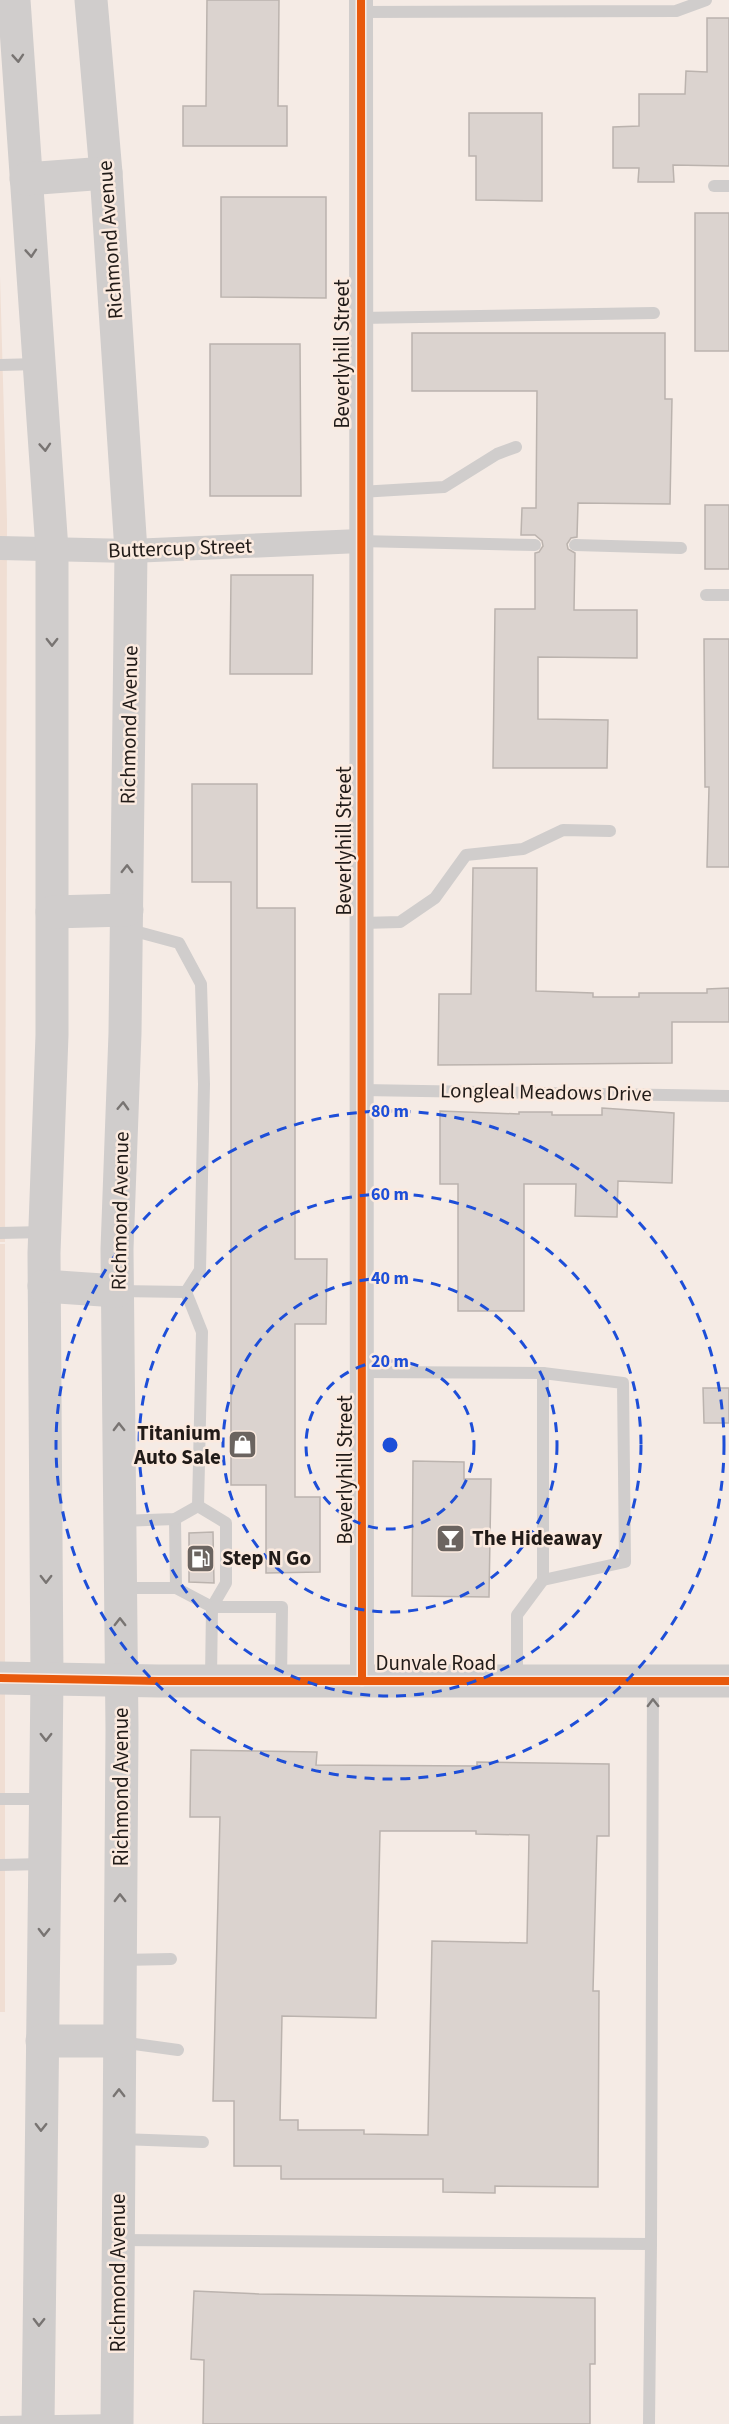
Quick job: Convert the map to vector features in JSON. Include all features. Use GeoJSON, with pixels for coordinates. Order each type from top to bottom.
{"type":"FeatureCollection","features":[{"type":"Feature","properties":{"kind":"main road"},"geometry":{"type":"LineString","coordinates":[[14,0],[52,550],[52,1035],[44,1286],[47,1679],[38,2423]]}},
{"type":"Feature","properties":{"kind":"main road","name":"Richmond Avenue"},"geometry":{"type":"LineString","coordinates":[[91,0],[106,173],[130,551],[125,1033],[117,1291],[121,1680],[117,2422]]}},
{"type":"Feature","properties":{"kind":"main road"},"geometry":{"type":"LineString","coordinates":[[26,179],[106,173]]}},
{"type":"Feature","properties":{"kind":"main road"},"geometry":{"type":"LineString","coordinates":[[52,912],[126,919]]}},
{"type":"Feature","properties":{"kind":"main road"},"geometry":{"type":"LineString","coordinates":[[44,1286],[117,1291]]}},
{"type":"Feature","properties":{"kind":"main road","name":"Dunvale Road"},"geometry":{"type":"LineString","coordinates":[[0,1678],[211,1681],[729,1681]]}},
{"type":"Feature","properties":{"kind":"main road"},"geometry":{"type":"LineString","coordinates":[[42,2041],[119,2042]]}},
{"type":"Feature","properties":{"kind":"street","name":"Beverlyhill Street"},"geometry":{"type":"LineString","coordinates":[[361,6],[362,1681]]}},
{"type":"Feature","properties":{"kind":"street","name":"Buttercup Street"},"geometry":{"type":"LineString","coordinates":[[0,548],[130,551],[360,541]]}},
{"type":"Feature","properties":{"kind":"lane"},"geometry":{"type":"LineString","coordinates":[[361,6],[676,10],[706,0]]}},
{"type":"Feature","properties":{"kind":"lane"},"geometry":{"type":"LineString","coordinates":[[714,186],[729,186]]}},
{"type":"Feature","properties":{"kind":"lane"},"geometry":{"type":"LineString","coordinates":[[360,318],[654,314]]}},
{"type":"Feature","properties":{"kind":"lane"},"geometry":{"type":"LineString","coordinates":[[0,365],[39,364]]}},
{"type":"Feature","properties":{"kind":"lane"},"geometry":{"type":"LineString","coordinates":[[360,492],[444,487],[497,454],[516,447]]}},
{"type":"Feature","properties":{"kind":"lane"},"geometry":{"type":"LineString","coordinates":[[360,541],[535,545]]}},
{"type":"Feature","properties":{"kind":"lane"},"geometry":{"type":"LineString","coordinates":[[575,545],[681,548]]}},
{"type":"Feature","properties":{"kind":"lane"},"geometry":{"type":"LineString","coordinates":[[706,595],[729,596]]}},
{"type":"Feature","properties":{"kind":"lane"},"geometry":{"type":"LineString","coordinates":[[362,923],[400,922],[435,898],[466,855],[523,849],[563,830],[610,831]]}},
{"type":"Feature","properties":{"kind":"lane"},"geometry":{"type":"LineString","coordinates":[[126,919],[179,943],[201,984],[204,1084],[200,1270],[186,1292]]}},
{"type":"Feature","properties":{"kind":"lane","name":"Longleal Meadows Drive"},"geometry":{"type":"LineString","coordinates":[[363,1090],[729,1096]]}},
{"type":"Feature","properties":{"kind":"lane"},"geometry":{"type":"LineString","coordinates":[[0,1233],[45,1232]]}},
{"type":"Feature","properties":{"kind":"lane"},"geometry":{"type":"LineString","coordinates":[[117,1291],[186,1292]]}},
{"type":"Feature","properties":{"kind":"lane"},"geometry":{"type":"LineString","coordinates":[[186,1292],[202,1332],[198,1506]]}},
{"type":"Feature","properties":{"kind":"lane"},"geometry":{"type":"LineString","coordinates":[[363,1372],[543,1373],[623,1383],[625,1562],[543,1580]]}},
{"type":"Feature","properties":{"kind":"lane"},"geometry":{"type":"LineString","coordinates":[[517,1681],[517,1615],[543,1580],[543,1373]]}},
{"type":"Feature","properties":{"kind":"lane"},"geometry":{"type":"LineString","coordinates":[[120,1521],[175,1519],[198,1506]]}},
{"type":"Feature","properties":{"kind":"lane"},"geometry":{"type":"LineString","coordinates":[[198,1506],[226,1523],[226,1583],[212,1607],[211,1681]]}},
{"type":"Feature","properties":{"kind":"lane"},"geometry":{"type":"LineString","coordinates":[[175,1519],[176,1588]]}},
{"type":"Feature","properties":{"kind":"lane"},"geometry":{"type":"LineString","coordinates":[[120,1588],[176,1588],[212,1607],[282,1607],[281,1681]]}},
{"type":"Feature","properties":{"kind":"lane"},"geometry":{"type":"LineString","coordinates":[[649,2424],[653,1681]]}},
{"type":"Feature","properties":{"kind":"lane"},"geometry":{"type":"LineString","coordinates":[[0,1799],[46,1799]]}},
{"type":"Feature","properties":{"kind":"lane"},"geometry":{"type":"LineString","coordinates":[[0,1865],[45,1864]]}},
{"type":"Feature","properties":{"kind":"lane"},"geometry":{"type":"LineString","coordinates":[[120,1960],[171,1959]]}},
{"type":"Feature","properties":{"kind":"lane"},"geometry":{"type":"LineString","coordinates":[[119,2042],[178,2050]]}},
{"type":"Feature","properties":{"kind":"lane"},"geometry":{"type":"LineString","coordinates":[[119,2139],[203,2142]]}},
{"type":"Feature","properties":{"kind":"lane"},"geometry":{"type":"LineString","coordinates":[[118,2240],[651,2244]]}},
{"type":"Feature","properties":{"kind":"lane"},"geometry":{"type":"LineString","coordinates":[[0,2422],[117,2422]]}},
{"type":"Feature","properties":{"kind":"shaded area"},"geometry":{"type":"Polygon","coordinates":[[[0,276],[7,521],[5,1242],[0,1242],[0,276]]]}},
{"type":"Feature","properties":{"kind":"shaded area"},"geometry":{"type":"Polygon","coordinates":[[[0,1244],[5,1244],[5,2012],[0,2012],[0,1244]]]}},
{"type":"Feature","properties":{"kind":"building"},"geometry":{"type":"Polygon","coordinates":[[[207,0],[279,0],[278,106],[287,106],[287,146],[183,146],[183,106],[206,106],[207,0]]]}},
{"type":"Feature","properties":{"kind":"building"},"geometry":{"type":"Polygon","coordinates":[[[707,18],[729,18],[729,166],[673,165],[674,182],[638,182],[639,168],[613,168],[613,127],[639,126],[639,94],[685,94],[686,71],[707,72],[707,18]]]}},
{"type":"Feature","properties":{"kind":"building"},"geometry":{"type":"Polygon","coordinates":[[[469,113],[542,113],[542,201],[476,200],[476,156],[469,156],[469,113]]]}},
{"type":"Feature","properties":{"kind":"building"},"geometry":{"type":"Polygon","coordinates":[[[221,197],[326,197],[326,298],[221,297],[221,197]]]}},
{"type":"Feature","properties":{"kind":"building"},"geometry":{"type":"Polygon","coordinates":[[[695,213],[729,213],[729,351],[695,351],[695,213]]]}},
{"type":"Feature","properties":{"kind":"building"},"geometry":{"type":"Polygon","coordinates":[[[412,333],[665,333],[665,399],[672,399],[670,504],[578,503],[577,537],[571,538],[567,544],[568,549],[575,553],[574,610],[637,610],[637,658],[538,657],[538,719],[608,720],[607,768],[493,768],[495,609],[535,609],[535,553],[539,552],[543,546],[542,541],[535,535],[521,535],[522,508],[536,508],[537,391],[412,391],[412,333]]]}},
{"type":"Feature","properties":{"kind":"building"},"geometry":{"type":"Polygon","coordinates":[[[210,344],[300,344],[301,496],[210,496],[210,344]]]}},
{"type":"Feature","properties":{"kind":"building"},"geometry":{"type":"Polygon","coordinates":[[[705,505],[729,505],[729,569],[705,569],[705,505]]]}},
{"type":"Feature","properties":{"kind":"building"},"geometry":{"type":"Polygon","coordinates":[[[231,575],[313,575],[312,674],[230,674],[231,575]]]}},
{"type":"Feature","properties":{"kind":"building"},"geometry":{"type":"Polygon","coordinates":[[[704,639],[729,639],[729,867],[707,867],[709,787],[705,787],[704,639]]]}},
{"type":"Feature","properties":{"kind":"building"},"geometry":{"type":"Polygon","coordinates":[[[192,784],[257,784],[257,908],[295,908],[295,1259],[327,1259],[326,1324],[295,1324],[295,1497],[320,1497],[320,1572],[266,1573],[266,1485],[231,1485],[231,882],[192,882],[192,784]]]}},
{"type":"Feature","properties":{"kind":"building"},"geometry":{"type":"Polygon","coordinates":[[[473,868],[537,868],[536,991],[593,993],[593,997],[639,997],[639,993],[707,993],[707,989],[729,988],[729,1022],[672,1022],[672,1063],[438,1065],[439,994],[471,994],[473,868]]]}},
{"type":"Feature","properties":{"kind":"building"},"geometry":{"type":"Polygon","coordinates":[[[602,1108],[674,1113],[672,1183],[618,1181],[617,1217],[575,1216],[576,1184],[524,1184],[524,1311],[458,1311],[458,1184],[440,1184],[440,1111],[602,1115],[602,1108]]]}},
{"type":"Feature","properties":{"kind":"building"},"geometry":{"type":"Polygon","coordinates":[[[703,1388],[729,1388],[729,1423],[704,1423],[703,1388]]]}},
{"type":"Feature","properties":{"kind":"building","name":"The Hideaway"},"geometry":{"type":"Polygon","coordinates":[[[413,1461],[464,1462],[464,1479],[491,1479],[489,1597],[412,1596],[413,1461]]]}},
{"type":"Feature","properties":{"kind":"building","name":"Step N Go"},"geometry":{"type":"Polygon","coordinates":[[[213,1532],[214,1583],[189,1582],[189,1533],[213,1532]]]}},
{"type":"Feature","properties":{"kind":"building"},"geometry":{"type":"Polygon","coordinates":[[[191,1750],[317,1752],[316,1765],[477,1766],[477,1762],[609,1764],[609,1836],[597,1836],[593,1991],[599,1991],[598,2187],[495,2186],[495,2193],[443,2192],[443,2179],[281,2179],[281,2166],[234,2166],[234,2101],[213,2101],[220,1817],[190,1817],[191,1750]],[[380,1831],[376,2018],[282,2016],[280,2120],[298,2120],[298,2130],[364,2130],[364,2134],[428,2135],[432,1941],[527,1943],[529,1835],[476,1834],[476,1831],[380,1831]]]}},
{"type":"Feature","properties":{"kind":"building"},"geometry":{"type":"Polygon","coordinates":[[[194,2291],[259,2294],[595,2298],[595,2364],[590,2364],[590,2424],[203,2424],[204,2360],[191,2359],[194,2291]]]}},
{"type":"Feature","properties":{"kind":"cycle path"},"geometry":{"type":"LineString","coordinates":[[361,0],[362,1681]]}},
{"type":"Feature","properties":{"kind":"cycle path"},"geometry":{"type":"LineString","coordinates":[[0,1678],[158,1681],[729,1681]]}},
{"type":"Feature","properties":{"kind":"place","name":"Titanium Auto Sale"},"geometry":{"type":"Point","coordinates":[242,1445]}},
{"type":"Feature","properties":{"kind":"place","name":"The Hideaway"},"geometry":{"type":"Point","coordinates":[451,1538]}},
{"type":"Feature","properties":{"kind":"place","name":"Step N Go"},"geometry":{"type":"Point","coordinates":[201,1558]}}]}
